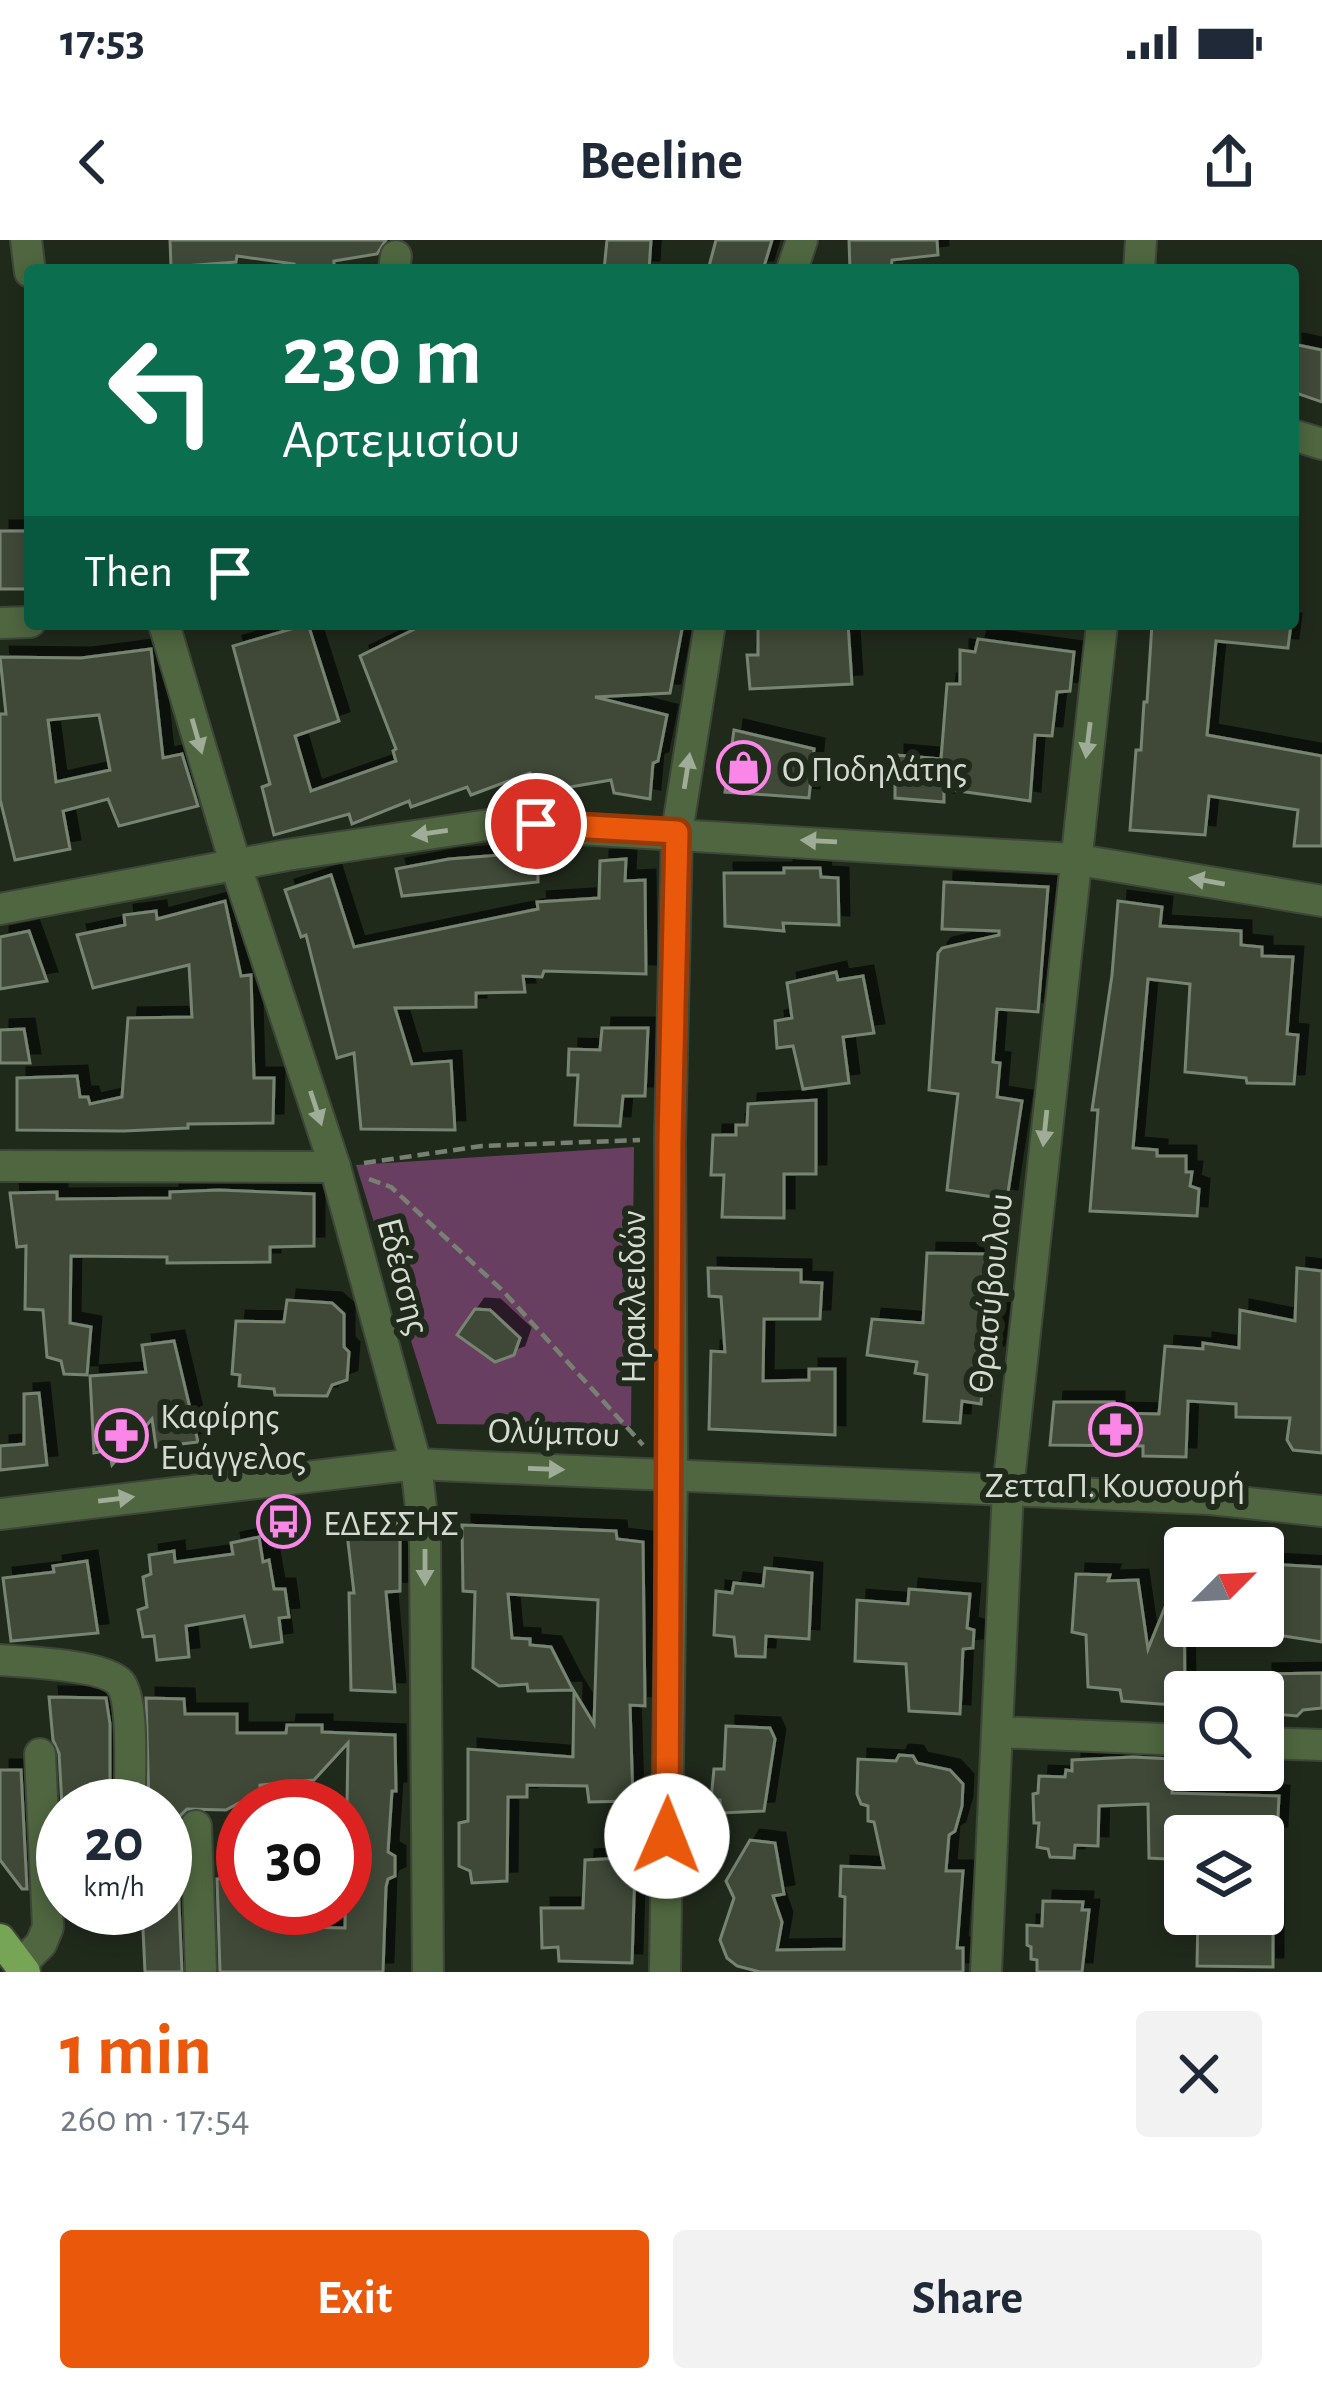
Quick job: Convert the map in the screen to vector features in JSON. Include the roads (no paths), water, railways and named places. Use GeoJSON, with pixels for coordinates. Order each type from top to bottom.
{"type":"FeatureCollection","features":[{"type":"Feature","properties":{"kind":"main road"},"geometry":{"type":"LineString","coordinates":[[0,1940],[22,1968]]}},
{"type":"Feature","properties":{"kind":"street","name":"Εδέσσης"},"geometry":{"type":"LineString","coordinates":[[166,630],[236,866],[335,1167],[416,1464],[425,1543],[428,1972]]}},
{"type":"Feature","properties":{"kind":"street","name":"Ηρακλειδών"},"geometry":{"type":"LineString","coordinates":[[665,1972],[672,1475],[670,1140],[677,832],[709,630]]}},
{"type":"Feature","properties":{"kind":"street","name":"Θρασύβουλου"},"geometry":{"type":"LineString","coordinates":[[986,1972],[1008,1489],[1101,630]]}},
{"type":"Feature","properties":{"kind":"street"},"geometry":{"type":"LineString","coordinates":[[0,909],[495,824],[1073,859],[1322,901]]}},
{"type":"Feature","properties":{"kind":"street"},"geometry":{"type":"LineString","coordinates":[[0,1166],[335,1167]]}},
{"type":"Feature","properties":{"kind":"street","name":"Ολύμπου"},"geometry":{"type":"LineString","coordinates":[[0,1514],[416,1464],[1210,1499],[1322,1511]]}},
{"type":"Feature","properties":{"kind":"street"},"geometry":{"type":"LineString","coordinates":[[0,1660],[102,1673],[119,1682],[127,1698],[129,1779]]}},
{"type":"Feature","properties":{"kind":"street"},"geometry":{"type":"LineString","coordinates":[[997,1732],[1164,1739]]}},
{"type":"Feature","properties":{"kind":"street"},"geometry":{"type":"LineString","coordinates":[[1284,1744],[1322,1745]]}},
{"type":"Feature","properties":{"kind":"street"},"geometry":{"type":"LineString","coordinates":[[22,1968],[48,1927],[40,1754]]}},
{"type":"Feature","properties":{"kind":"street"},"geometry":{"type":"LineString","coordinates":[[196,1826],[201,1972]]}},
{"type":"Feature","properties":{"kind":"place","name":"Ο Ποδηλάτης"},"geometry":{"type":"Point","coordinates":[743,768]}},
{"type":"Feature","properties":{"kind":"place","name":"ΖετταΠ. Κουσουρή"},"geometry":{"type":"Point","coordinates":[1115,1429]}},
{"type":"Feature","properties":{"kind":"place","name":"Καφίρης Ευάγγελος"},"geometry":{"type":"Point","coordinates":[121,1436]}},
{"type":"Feature","properties":{"kind":"place","name":"ΕΔΕΣΣΗΣ"},"geometry":{"type":"Point","coordinates":[284,1522]}}]}
